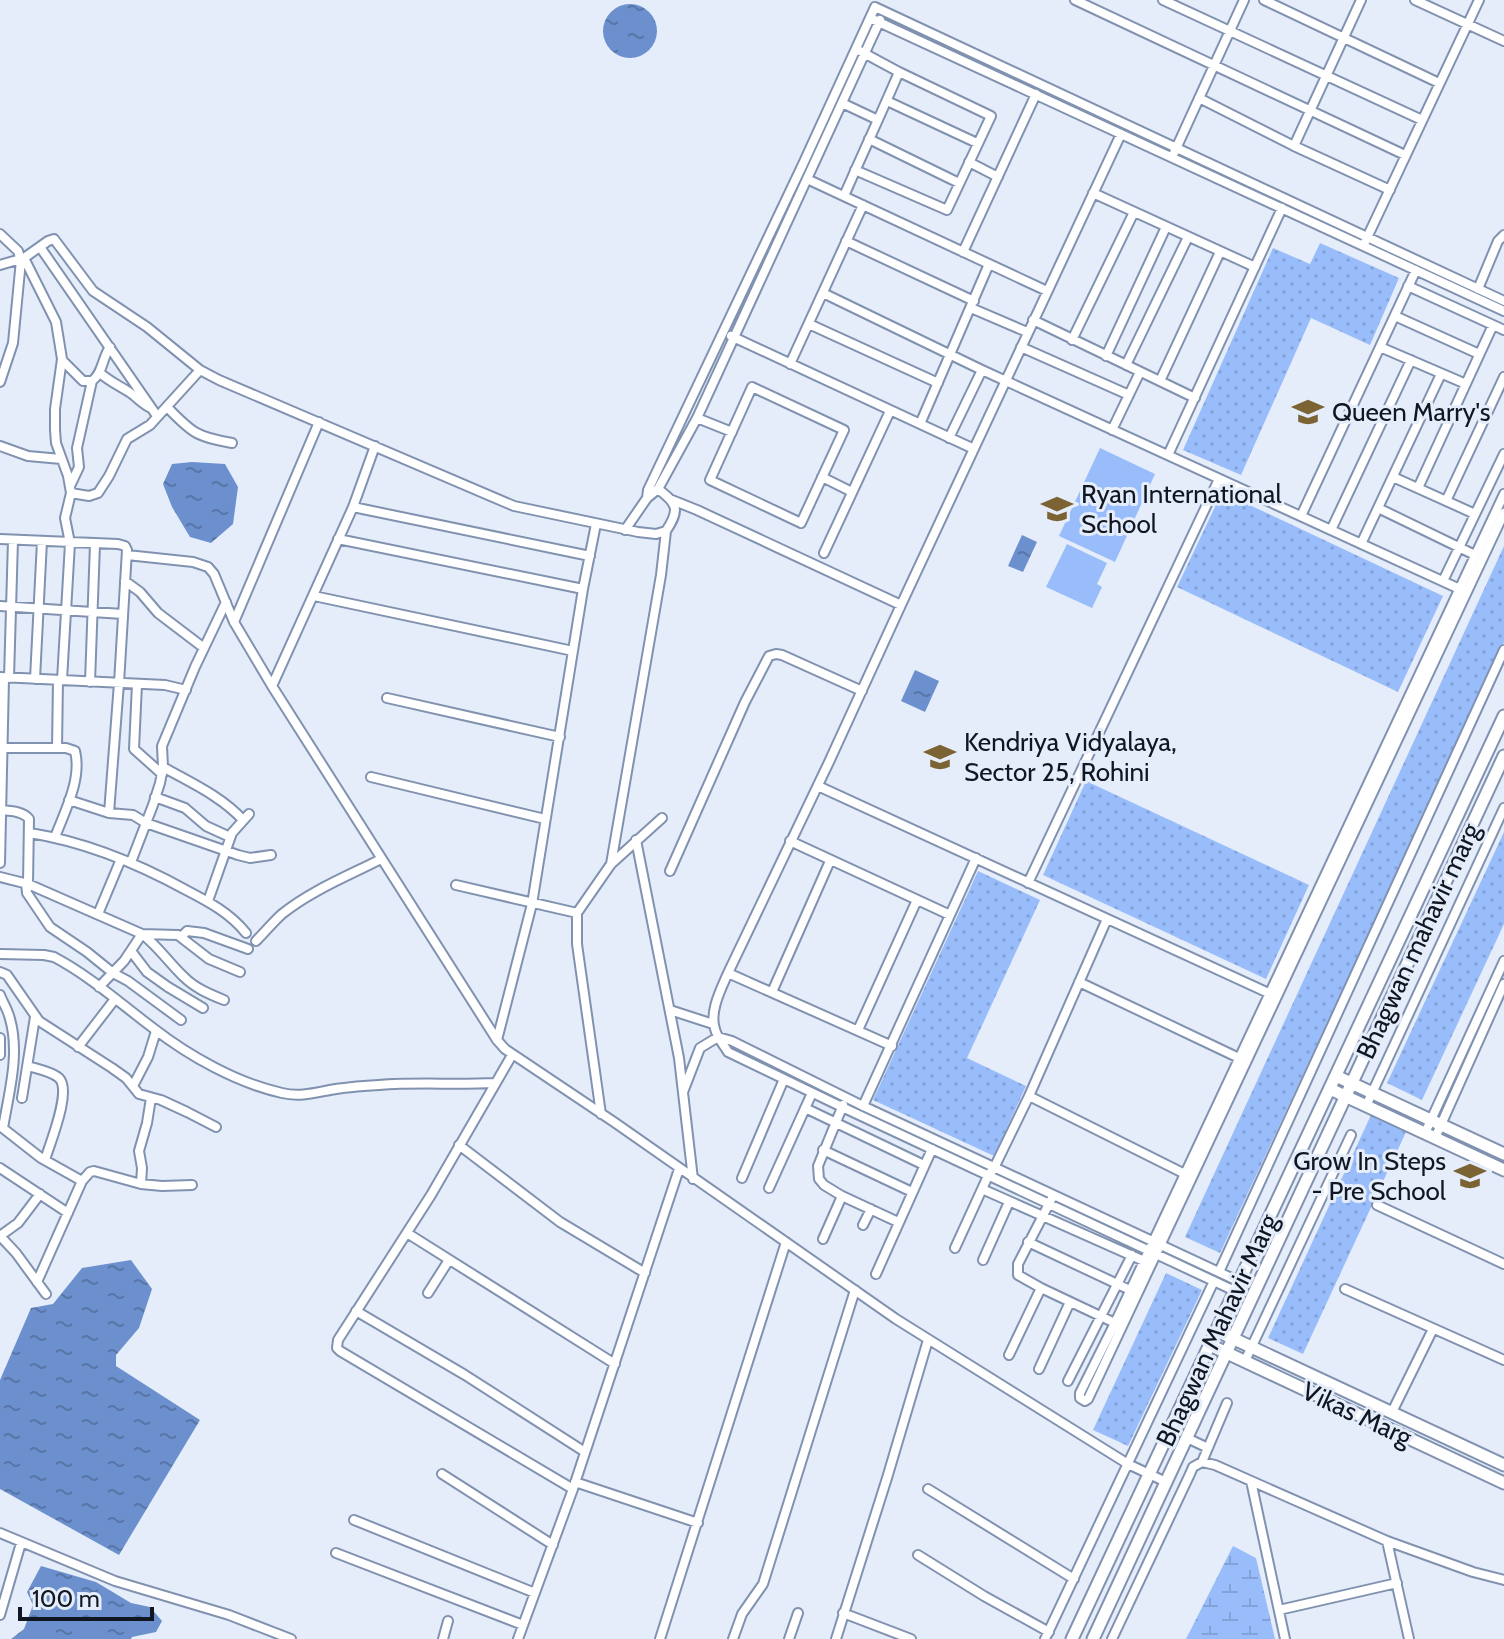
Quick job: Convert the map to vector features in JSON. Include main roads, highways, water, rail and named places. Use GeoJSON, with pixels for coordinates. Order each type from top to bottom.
{"type":"FeatureCollection","features":[{"type":"Feature","properties":{"kind":"main road","name":"Bhagwan Mahavir Marg"},"geometry":{"type":"LineString","coordinates":[[1072,1639],[1504,716]]}},
{"type":"Feature","properties":{"kind":"main road","name":"Bhagwan mahavir marg"},"geometry":{"type":"LineString","coordinates":[[1227,1352],[1504,756]]}},
{"type":"Feature","properties":{"kind":"main road"},"geometry":{"type":"LineString","coordinates":[[1336,1076],[1504,1154]]}},
{"type":"Feature","properties":{"kind":"main road"},"geometry":{"type":"LineString","coordinates":[[1330,1089],[1504,1170]]}},
{"type":"Feature","properties":{"kind":"main road","name":"Vikas Marg"},"geometry":{"type":"LineString","coordinates":[[1217,1331],[1504,1465]]}},
{"type":"Feature","properties":{"kind":"main road","name":"Vikas Marg"},"geometry":{"type":"LineString","coordinates":[[1210,1345],[1504,1483]]}},
{"type":"Feature","properties":{"kind":"main road","name":"Bhagwan Mahavir Marg"},"geometry":{"type":"LineString","coordinates":[[1093,1639],[1227,1352]]}},
{"type":"Feature","properties":{"kind":"water"},"geometry":{"type":"Polygon","coordinates":[[[630,4],[649,12],[657,31],[649,50],[630,58],[611,50],[603,31],[611,12],[630,4]]]}},
{"type":"Feature","properties":{"kind":"water"},"geometry":{"type":"Polygon","coordinates":[[[172,464],[225,464],[238,487],[233,524],[211,543],[190,537],[172,507],[163,484],[172,464]]]}},
{"type":"Feature","properties":{"kind":"water"},"geometry":{"type":"Polygon","coordinates":[[[1022,535],[1037,542],[1023,572],[1008,566],[1022,535]]]}},
{"type":"Feature","properties":{"kind":"water"},"geometry":{"type":"Polygon","coordinates":[[[915,670],[939,681],[925,712],[901,701],[915,670]]]}},
{"type":"Feature","properties":{"kind":"water"},"geometry":{"type":"Polygon","coordinates":[[[131,1260],[152,1289],[139,1328],[116,1355],[116,1366],[200,1420],[119,1555],[0,1489],[0,1380],[31,1308],[53,1304],[82,1268],[131,1260]]]}},
{"type":"Feature","properties":{"kind":"water"},"geometry":{"type":"Polygon","coordinates":[[[41,1566],[96,1582],[131,1603],[150,1607],[162,1621],[156,1632],[131,1639],[11,1639],[24,1629],[33,1605],[27,1592],[41,1566]]]}},
{"type":"Feature","properties":{"kind":"place","name":"Queen Marry's"},"geometry":{"type":"Point","coordinates":[1308,412]}},
{"type":"Feature","properties":{"kind":"place","name":"Ryan International School"},"geometry":{"type":"Point","coordinates":[1057,509]}},
{"type":"Feature","properties":{"kind":"place","name":"Kendriya Vidyalaya, Sector 25, Rohini"},"geometry":{"type":"Point","coordinates":[940,757]}},
{"type":"Feature","properties":{"kind":"place","name":"Grow In Steps - Pre School"},"geometry":{"type":"Point","coordinates":[1470,1176]}}]}
